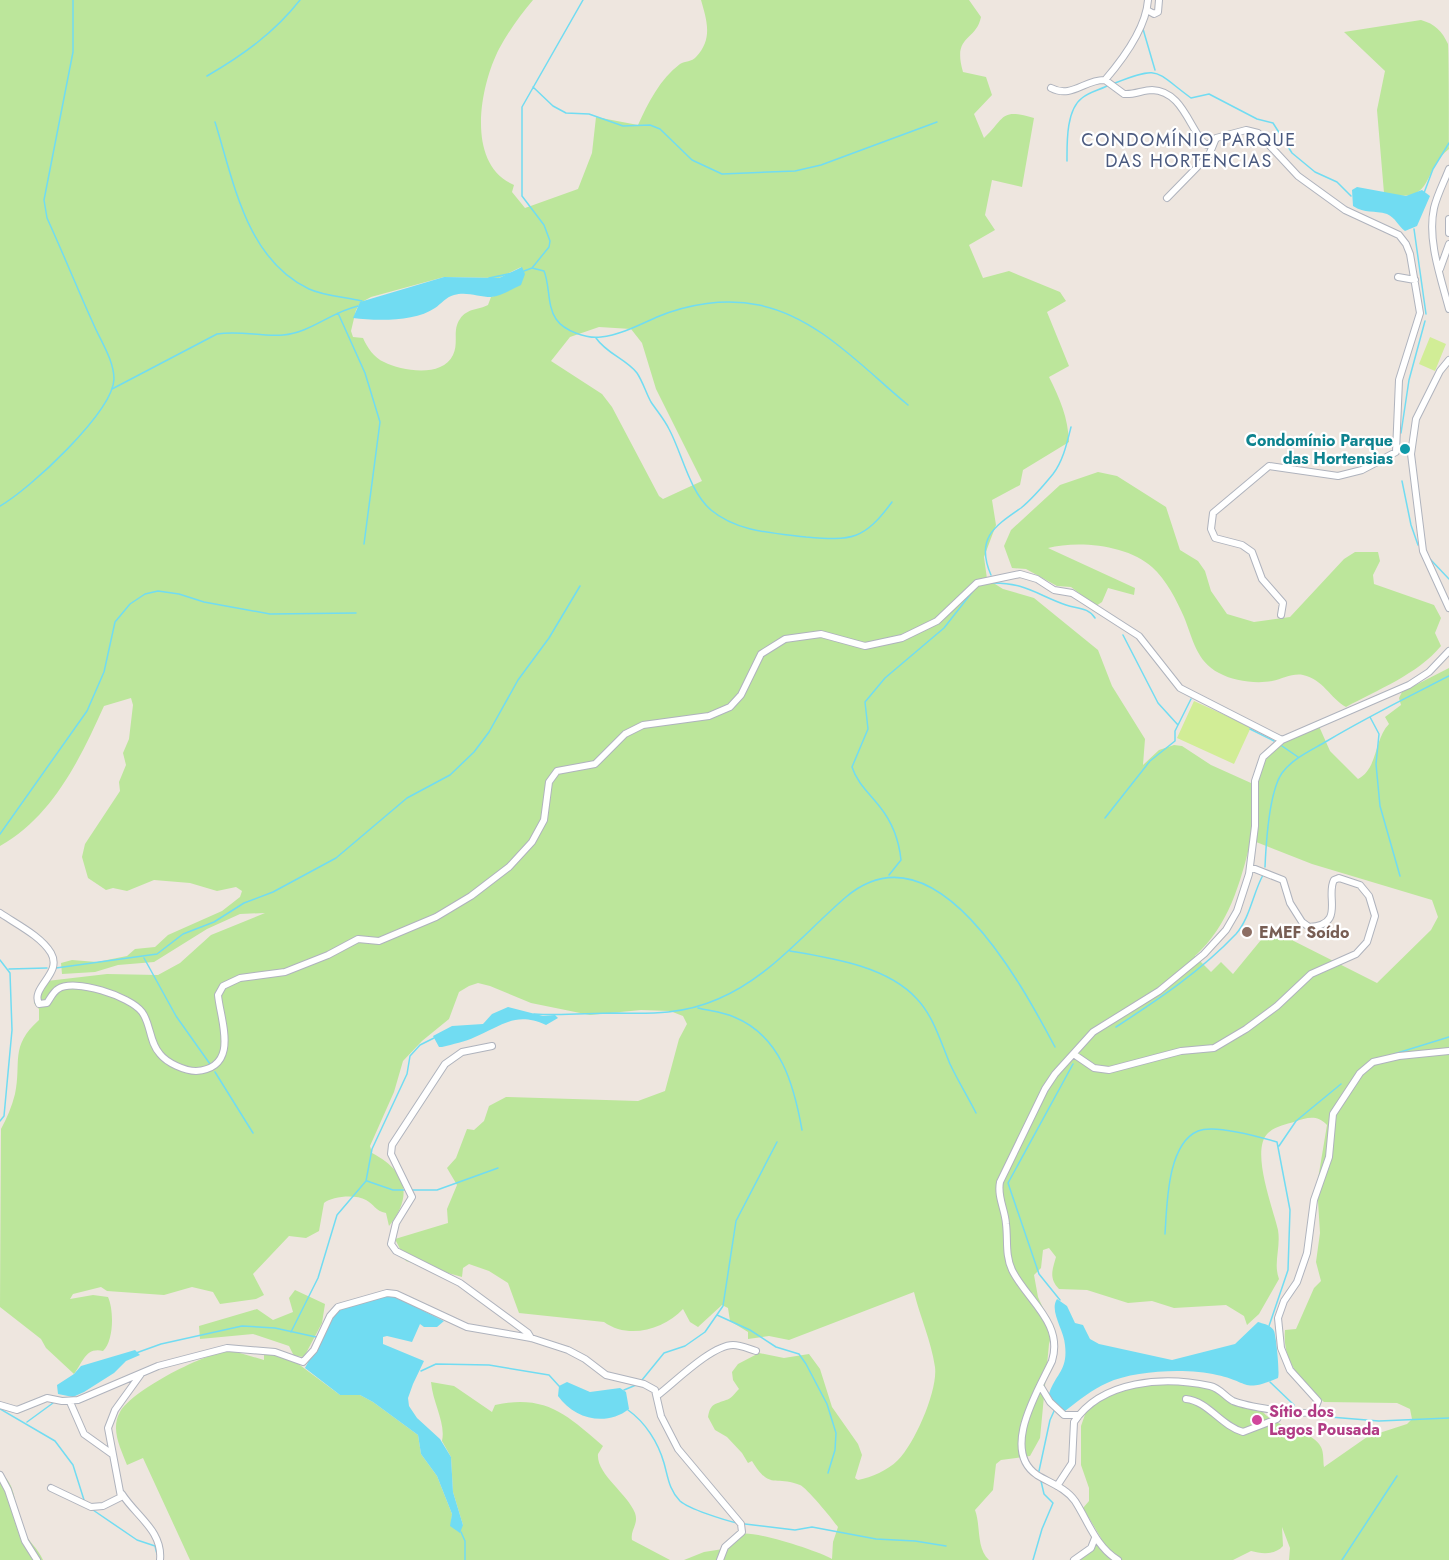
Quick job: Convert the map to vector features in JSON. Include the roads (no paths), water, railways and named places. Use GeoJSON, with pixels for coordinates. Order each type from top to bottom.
{"type":"FeatureCollection","features":[{"type":"Feature","properties":{"kind":"street"},"geometry":{"type":"LineString","coordinates":[[1105,80],[1128,48],[1148,10],[1148,0]]}},
{"type":"Feature","properties":{"kind":"street"},"geometry":{"type":"LineString","coordinates":[[1148,10],[1154,14],[1158,12],[1159,0]]}},
{"type":"Feature","properties":{"kind":"street"},"geometry":{"type":"LineString","coordinates":[[1051,88],[1067,92],[1092,82],[1105,80],[1124,94],[1155,90],[1168,95],[1184,110],[1203,142],[1208,145],[1216,138],[1246,130],[1258,133],[1298,176],[1345,210],[1399,235],[1410,254],[1420,313],[1399,380],[1396,452],[1362,470],[1338,476],[1275,465],[1269,466],[1213,513],[1211,530],[1215,538],[1242,544],[1252,552],[1262,579],[1283,603],[1281,615]]}},
{"type":"Feature","properties":{"kind":"street"},"geometry":{"type":"LineString","coordinates":[[1167,198],[1209,155],[1216,138]]}},
{"type":"Feature","properties":{"kind":"street"},"geometry":{"type":"LineString","coordinates":[[1449,169],[1433,210],[1433,244],[1449,309]]}},
{"type":"Feature","properties":{"kind":"street"},"geometry":{"type":"LineString","coordinates":[[1449,219],[1449,233]]}},
{"type":"Feature","properties":{"kind":"street"},"geometry":{"type":"LineString","coordinates":[[1440,270],[1449,244]]}},
{"type":"Feature","properties":{"kind":"street"},"geometry":{"type":"LineString","coordinates":[[1398,278],[1414,279]]}},
{"type":"Feature","properties":{"kind":"street"},"geometry":{"type":"LineString","coordinates":[[1449,360],[1440,371],[1416,419],[1412,454],[1423,551],[1449,608]]}},
{"type":"Feature","properties":{"kind":"street"},"geometry":{"type":"LineString","coordinates":[[1397,447],[1413,446]]}},
{"type":"Feature","properties":{"kind":"street"},"geometry":{"type":"LineString","coordinates":[[1397,447],[1412,454]]}},
{"type":"Feature","properties":{"kind":"street"},"geometry":{"type":"LineString","coordinates":[[0,913],[45,945],[52,954],[54,967],[38,994],[39,1004],[46,1004],[58,989],[64,987],[100,990],[123,997],[134,1003],[146,1018],[154,1046],[160,1055],[183,1068],[201,1070],[217,1062],[221,1056],[225,1023],[218,996],[224,986],[247,976],[285,972],[336,952],[354,940],[379,941],[457,905],[509,867],[532,842],[544,820],[549,782],[557,771],[595,764],[625,734],[643,725],[708,716],[730,707],[741,695],[761,654],[780,642],[803,635],[821,634],[865,646],[902,638],[937,621],[977,583],[1008,575],[1027,575],[1053,590],[1075,594],[1139,636],[1180,688],[1282,740]]}},
{"type":"Feature","properties":{"kind":"street"},"geometry":{"type":"LineString","coordinates":[[1118,1560],[1104,1550],[1095,1538],[1074,1499],[1031,1469],[1022,1452],[1020,1439],[1054,1356],[1052,1335],[1042,1311],[1017,1279],[1008,1260],[1006,1224],[999,1188],[1045,1089],[1055,1074],[1075,1055],[1093,1032],[1159,991],[1218,940],[1237,910],[1250,867],[1256,826],[1256,774],[1263,757],[1282,740],[1409,685],[1429,672],[1449,651]]}},
{"type":"Feature","properties":{"kind":"street"},"geometry":{"type":"LineString","coordinates":[[1075,1055],[1103,1071],[1181,1051],[1218,1047],[1270,1012],[1311,974],[1356,954],[1367,942],[1373,928],[1374,910],[1367,891],[1360,885],[1339,878],[1334,880],[1331,888],[1334,904],[1330,916],[1320,924],[1309,927],[1302,922],[1289,901],[1283,880],[1250,867]]}},
{"type":"Feature","properties":{"kind":"street"},"geometry":{"type":"LineString","coordinates":[[492,1046],[462,1052],[445,1064],[392,1145],[391,1154],[412,1197],[396,1223],[391,1244],[396,1251],[460,1283],[528,1333],[531,1338]]}},
{"type":"Feature","properties":{"kind":"street"},"geometry":{"type":"LineString","coordinates":[[1058,1486],[1072,1463],[1072,1426],[1079,1415],[1110,1391],[1151,1383],[1211,1386],[1235,1402],[1307,1414],[1314,1411],[1318,1403],[1290,1370],[1281,1348],[1278,1318],[1284,1301],[1297,1282],[1307,1252],[1314,1200],[1329,1157],[1333,1114],[1360,1073],[1373,1062],[1399,1056],[1449,1051]]}},
{"type":"Feature","properties":{"kind":"street"},"geometry":{"type":"LineString","coordinates":[[0,1405],[17,1410],[47,1398],[70,1402],[92,1396],[142,1373],[227,1348],[275,1352],[303,1362],[314,1350],[330,1316],[338,1307],[387,1293],[407,1298],[467,1327],[531,1338],[576,1354],[606,1375],[644,1384],[658,1395],[661,1416],[678,1449],[711,1492],[741,1524],[742,1532],[725,1547],[720,1560]]}},
{"type":"Feature","properties":{"kind":"street"},"geometry":{"type":"LineString","coordinates":[[658,1395],[700,1362],[724,1347],[735,1345],[756,1351]]}},
{"type":"Feature","properties":{"kind":"street"},"geometry":{"type":"LineString","coordinates":[[142,1373],[111,1419],[108,1428],[122,1494],[155,1535],[160,1550],[160,1560]]}},
{"type":"Feature","properties":{"kind":"street"},"geometry":{"type":"LineString","coordinates":[[1041,1387],[1050,1402],[1064,1415],[1079,1415]]}},
{"type":"Feature","properties":{"kind":"street"},"geometry":{"type":"LineString","coordinates":[[1186,1399],[1199,1401],[1226,1425],[1243,1432],[1277,1419],[1283,1409]]}},
{"type":"Feature","properties":{"kind":"street"},"geometry":{"type":"LineString","coordinates":[[70,1402],[84,1434],[112,1454]]}},
{"type":"Feature","properties":{"kind":"street"},"geometry":{"type":"LineString","coordinates":[[0,1475],[8,1490],[16,1520],[25,1541],[37,1560]]}},
{"type":"Feature","properties":{"kind":"street"},"geometry":{"type":"LineString","coordinates":[[51,1488],[97,1508],[119,1500],[122,1494]]}},
{"type":"Feature","properties":{"kind":"street"},"geometry":{"type":"LineString","coordinates":[[1074,1560],[1091,1548],[1095,1538]]}},
{"type":"Feature","properties":{"kind":"water"},"geometry":{"type":"Polygon","coordinates":[[[1357,187],[1406,196],[1422,190],[1430,196],[1417,226],[1405,231],[1387,214],[1362,210],[1353,206],[1352,190],[1357,187]]]}},
{"type":"Feature","properties":{"kind":"water"},"geometry":{"type":"Polygon","coordinates":[[[522,267],[525,274],[521,285],[499,295],[491,297],[454,295],[427,313],[406,318],[373,320],[353,318],[360,302],[444,277],[499,278],[522,267]]]}},
{"type":"Feature","properties":{"kind":"water"},"geometry":{"type":"Polygon","coordinates":[[[508,1007],[543,1016],[555,1015],[558,1018],[546,1025],[526,1019],[509,1022],[463,1042],[442,1047],[439,1047],[433,1036],[452,1026],[483,1024],[492,1014],[508,1007]]]}},
{"type":"Feature","properties":{"kind":"water"},"geometry":{"type":"Polygon","coordinates":[[[383,1296],[396,1297],[444,1321],[437,1327],[424,1327],[420,1324],[412,1342],[387,1336],[383,1337],[383,1344],[424,1361],[408,1398],[409,1406],[417,1418],[440,1439],[451,1457],[453,1492],[463,1525],[460,1533],[450,1526],[452,1514],[437,1476],[421,1454],[418,1435],[373,1402],[360,1395],[340,1395],[305,1368],[338,1311],[354,1303],[383,1296]]]}},
{"type":"Feature","properties":{"kind":"water"},"geometry":{"type":"Polygon","coordinates":[[[1057,1299],[1067,1306],[1075,1323],[1083,1325],[1090,1339],[1099,1344],[1172,1360],[1235,1344],[1258,1322],[1265,1324],[1271,1327],[1275,1334],[1278,1378],[1258,1385],[1246,1385],[1228,1378],[1192,1371],[1132,1375],[1107,1383],[1065,1411],[1060,1410],[1049,1394],[1065,1361],[1064,1339],[1055,1309],[1057,1299]]]}},
{"type":"Feature","properties":{"kind":"water"},"geometry":{"type":"Polygon","coordinates":[[[135,1350],[140,1355],[126,1361],[114,1373],[84,1392],[73,1397],[58,1394],[57,1385],[74,1374],[81,1366],[135,1350]]]}},
{"type":"Feature","properties":{"kind":"water"},"geometry":{"type":"Polygon","coordinates":[[[567,1382],[590,1392],[620,1388],[626,1392],[629,1409],[610,1418],[591,1418],[581,1415],[558,1396],[559,1386],[567,1382]]]}},
{"type":"Feature","properties":{"kind":"waterway"},"geometry":{"type":"LineString","coordinates":[[0,506],[30,484],[68,449],[100,411],[110,393],[114,379],[109,357],[47,218],[44,200],[73,52],[73,0]]}},
{"type":"Feature","properties":{"kind":"waterway"},"geometry":{"type":"LineString","coordinates":[[207,76],[257,42],[280,23],[300,0]]}},
{"type":"Feature","properties":{"kind":"waterway"},"geometry":{"type":"LineString","coordinates":[[532,268],[549,247],[550,241],[544,225],[522,196],[522,107],[583,0]]}},
{"type":"Feature","properties":{"kind":"waterway"},"geometry":{"type":"LineString","coordinates":[[1143,29],[1155,70]]}},
{"type":"Feature","properties":{"kind":"waterway"},"geometry":{"type":"LineString","coordinates":[[1115,83],[1141,74],[1156,74],[1191,98],[1209,94],[1257,119],[1273,123],[1292,153],[1315,172],[1337,182],[1351,196]]}},
{"type":"Feature","properties":{"kind":"waterway"},"geometry":{"type":"LineString","coordinates":[[1067,161],[1068,127],[1073,110],[1085,96],[1107,86]]}},
{"type":"Feature","properties":{"kind":"waterway"},"geometry":{"type":"LineString","coordinates":[[533,87],[553,106],[566,113],[589,114],[623,126],[650,125],[660,129],[692,160],[722,174],[795,171],[821,165],[937,122]]}},
{"type":"Feature","properties":{"kind":"waterway"},"geometry":{"type":"LineString","coordinates":[[215,122],[236,193],[257,239],[270,259],[288,276],[309,289],[362,301]]}},
{"type":"Feature","properties":{"kind":"waterway"},"geometry":{"type":"LineString","coordinates":[[1424,193],[1433,169],[1449,143]]}},
{"type":"Feature","properties":{"kind":"waterway"},"geometry":{"type":"LineString","coordinates":[[1414,229],[1426,314]]}},
{"type":"Feature","properties":{"kind":"waterway"},"geometry":{"type":"LineString","coordinates":[[524,271],[532,268],[544,271],[551,308],[556,319],[564,327],[589,337],[615,334],[669,312],[720,302],[746,303],[780,311],[820,332],[857,360],[908,405]]}},
{"type":"Feature","properties":{"kind":"waterway"},"geometry":{"type":"LineString","coordinates":[[489,278],[513,273]]}},
{"type":"Feature","properties":{"kind":"waterway"},"geometry":{"type":"LineString","coordinates":[[112,389],[217,334],[283,335],[311,327],[358,306]]}},
{"type":"Feature","properties":{"kind":"waterway"},"geometry":{"type":"LineString","coordinates":[[338,313],[365,373],[380,422],[364,544]]}},
{"type":"Feature","properties":{"kind":"waterway"},"geometry":{"type":"LineString","coordinates":[[1401,433],[1409,380],[1425,321]]}},
{"type":"Feature","properties":{"kind":"waterway"},"geometry":{"type":"LineString","coordinates":[[596,338],[600,344],[637,373],[651,402],[669,429],[697,493],[703,502],[721,517],[744,527],[769,532],[835,539],[846,538],[865,531],[892,502]]}},
{"type":"Feature","properties":{"kind":"waterway"},"geometry":{"type":"LineString","coordinates":[[991,575],[985,551],[990,534],[1021,508],[1053,474],[1062,458],[1071,427]]}},
{"type":"Feature","properties":{"kind":"waterway"},"geometry":{"type":"LineString","coordinates":[[1402,481],[1411,525],[1418,545]]}},
{"type":"Feature","properties":{"kind":"waterway"},"geometry":{"type":"LineString","coordinates":[[1430,559],[1449,579]]}},
{"type":"Feature","properties":{"kind":"waterway"},"geometry":{"type":"LineString","coordinates":[[990,583],[1022,587],[1066,605],[1086,610],[1095,618]]}},
{"type":"Feature","properties":{"kind":"waterway"},"geometry":{"type":"LineString","coordinates":[[56,968],[157,954],[183,934],[214,922],[244,903],[273,892],[336,858],[407,798],[450,775],[474,752],[489,732],[518,680],[549,638],[580,586]]}},
{"type":"Feature","properties":{"kind":"waterway"},"geometry":{"type":"LineString","coordinates":[[0,834],[87,711],[104,672],[115,622],[130,604],[145,594],[158,591],[179,594],[204,602],[270,614],[356,613]]}},
{"type":"Feature","properties":{"kind":"waterway"},"geometry":{"type":"LineString","coordinates":[[889,875],[901,860],[897,838],[888,819],[860,783],[852,767],[868,729],[865,702],[885,678],[944,628],[973,591]]}},
{"type":"Feature","properties":{"kind":"waterway"},"geometry":{"type":"LineString","coordinates":[[1123,635],[1158,703],[1178,725]]}},
{"type":"Feature","properties":{"kind":"waterway"},"geometry":{"type":"LineString","coordinates":[[1265,867],[1271,805],[1278,782],[1286,768],[1342,732],[1449,676]]}},
{"type":"Feature","properties":{"kind":"waterway"},"geometry":{"type":"LineString","coordinates":[[1105,818],[1150,761],[1175,741],[1175,731],[1191,699]]}},
{"type":"Feature","properties":{"kind":"waterway"},"geometry":{"type":"LineString","coordinates":[[1370,717],[1379,734],[1376,764],[1380,806],[1400,876]]}},
{"type":"Feature","properties":{"kind":"waterway"},"geometry":{"type":"LineString","coordinates":[[1250,729],[1274,741]]}},
{"type":"Feature","properties":{"kind":"waterway"},"geometry":{"type":"LineString","coordinates":[[1282,746],[1298,757]]}},
{"type":"Feature","properties":{"kind":"waterway"},"geometry":{"type":"LineString","coordinates":[[1116,1027],[1194,972],[1236,934],[1245,921],[1263,875]]}},
{"type":"Feature","properties":{"kind":"waterway"},"geometry":{"type":"LineString","coordinates":[[534,1014],[656,1013],[705,1004],[737,990],[754,979],[786,953],[846,897],[879,879],[911,880],[942,895],[971,920],[1021,986],[1055,1047]]}},
{"type":"Feature","properties":{"kind":"waterway"},"geometry":{"type":"LineString","coordinates":[[790,951],[858,965],[905,988],[928,1014],[950,1064],[976,1113]]}},
{"type":"Feature","properties":{"kind":"waterway"},"geometry":{"type":"LineString","coordinates":[[144,958],[176,1016],[210,1064]]}},
{"type":"Feature","properties":{"kind":"waterway"},"geometry":{"type":"LineString","coordinates":[[0,960],[10,973],[12,1030],[4,1116],[0,1121]]}},
{"type":"Feature","properties":{"kind":"waterway"},"geometry":{"type":"LineString","coordinates":[[9,969],[47,968]]}},
{"type":"Feature","properties":{"kind":"waterway"},"geometry":{"type":"LineString","coordinates":[[698,1008],[734,1017],[750,1025],[763,1036],[783,1064],[795,1096],[802,1130]]}},
{"type":"Feature","properties":{"kind":"waterway"},"geometry":{"type":"LineString","coordinates":[[1394,1054],[1449,1037]]}},
{"type":"Feature","properties":{"kind":"waterway"},"geometry":{"type":"LineString","coordinates":[[291,1332],[318,1278],[337,1215],[366,1181],[372,1149],[407,1074],[410,1056],[420,1045],[434,1038]]}},
{"type":"Feature","properties":{"kind":"waterway"},"geometry":{"type":"LineString","coordinates":[[1060,1300],[1039,1274],[1008,1183],[1073,1064]]}},
{"type":"Feature","properties":{"kind":"waterway"},"geometry":{"type":"LineString","coordinates":[[215,1072],[253,1133]]}},
{"type":"Feature","properties":{"kind":"waterway"},"geometry":{"type":"LineString","coordinates":[[1279,1146],[1296,1121],[1341,1084]]}},
{"type":"Feature","properties":{"kind":"waterway"},"geometry":{"type":"LineString","coordinates":[[1165,1234],[1168,1192],[1174,1162],[1180,1148],[1188,1138],[1198,1131],[1215,1129],[1277,1142],[1290,1210],[1288,1270],[1269,1326]]}},
{"type":"Feature","properties":{"kind":"waterway"},"geometry":{"type":"LineString","coordinates":[[642,1380],[664,1353],[685,1346],[705,1332],[723,1306],[736,1221],[777,1142]]}},
{"type":"Feature","properties":{"kind":"waterway"},"geometry":{"type":"LineString","coordinates":[[410,1190],[437,1190],[498,1168]]}},
{"type":"Feature","properties":{"kind":"waterway"},"geometry":{"type":"LineString","coordinates":[[367,1181],[393,1190],[405,1190]]}},
{"type":"Feature","properties":{"kind":"waterway"},"geometry":{"type":"LineString","coordinates":[[717,1315],[750,1330],[776,1347],[799,1354],[827,1404],[836,1433],[835,1450],[828,1473]]}},
{"type":"Feature","properties":{"kind":"waterway"},"geometry":{"type":"LineString","coordinates":[[136,1353],[161,1344],[242,1326],[275,1328],[316,1337]]}},
{"type":"Feature","properties":{"kind":"waterway"},"geometry":{"type":"LineString","coordinates":[[421,1371],[436,1364],[489,1365],[549,1375],[559,1386]]}},
{"type":"Feature","properties":{"kind":"waterway"},"geometry":{"type":"LineString","coordinates":[[1270,1382],[1294,1405]]}},
{"type":"Feature","properties":{"kind":"waterway"},"geometry":{"type":"LineString","coordinates":[[624,1390],[636,1385]]}},
{"type":"Feature","properties":{"kind":"waterway"},"geometry":{"type":"LineString","coordinates":[[27,1422],[53,1403]]}},
{"type":"Feature","properties":{"kind":"waterway"},"geometry":{"type":"LineString","coordinates":[[0,1409],[55,1441],[73,1465],[84,1500]]}},
{"type":"Feature","properties":{"kind":"waterway"},"geometry":{"type":"LineString","coordinates":[[1039,1471],[1050,1420],[1055,1409]]}},
{"type":"Feature","properties":{"kind":"waterway"},"geometry":{"type":"LineString","coordinates":[[628,1410],[640,1420],[654,1440],[676,1497],[684,1504],[699,1511],[737,1523]]}},
{"type":"Feature","properties":{"kind":"waterway"},"geometry":{"type":"LineString","coordinates":[[1330,1417],[1379,1421],[1449,1418]]}},
{"type":"Feature","properties":{"kind":"waterway"},"geometry":{"type":"LineString","coordinates":[[1342,1560],[1397,1476]]}},
{"type":"Feature","properties":{"kind":"waterway"},"geometry":{"type":"LineString","coordinates":[[1033,1560],[1053,1503],[1044,1494],[1041,1481]]}},
{"type":"Feature","properties":{"kind":"waterway"},"geometry":{"type":"LineString","coordinates":[[93,1510],[137,1540],[155,1546],[157,1554]]}},
{"type":"Feature","properties":{"kind":"waterway"},"geometry":{"type":"LineString","coordinates":[[745,1524],[795,1530],[812,1527],[876,1539],[915,1541],[946,1546]]}},
{"type":"Feature","properties":{"kind":"waterway"},"geometry":{"type":"LineString","coordinates":[[461,1532],[465,1541],[465,1560]]}},
{"type":"Feature","properties":{"kind":"place","name":"Condomínio Parque das Hortensias"},"geometry":{"type":"Point","coordinates":[1405,449]}},
{"type":"Feature","properties":{"kind":"place","name":"EMEF Soído"},"geometry":{"type":"Point","coordinates":[1247,932]}},
{"type":"Feature","properties":{"kind":"place","name":"Sítio dos Lagos Pousada"},"geometry":{"type":"Point","coordinates":[1257,1420]}},
{"type":"Feature","properties":{"kind":"district","name":"CONDOMÍNIO PARQUE DAS HORTENCIAS"},"geometry":{"type":"Point","coordinates":[1189,150]}}]}
